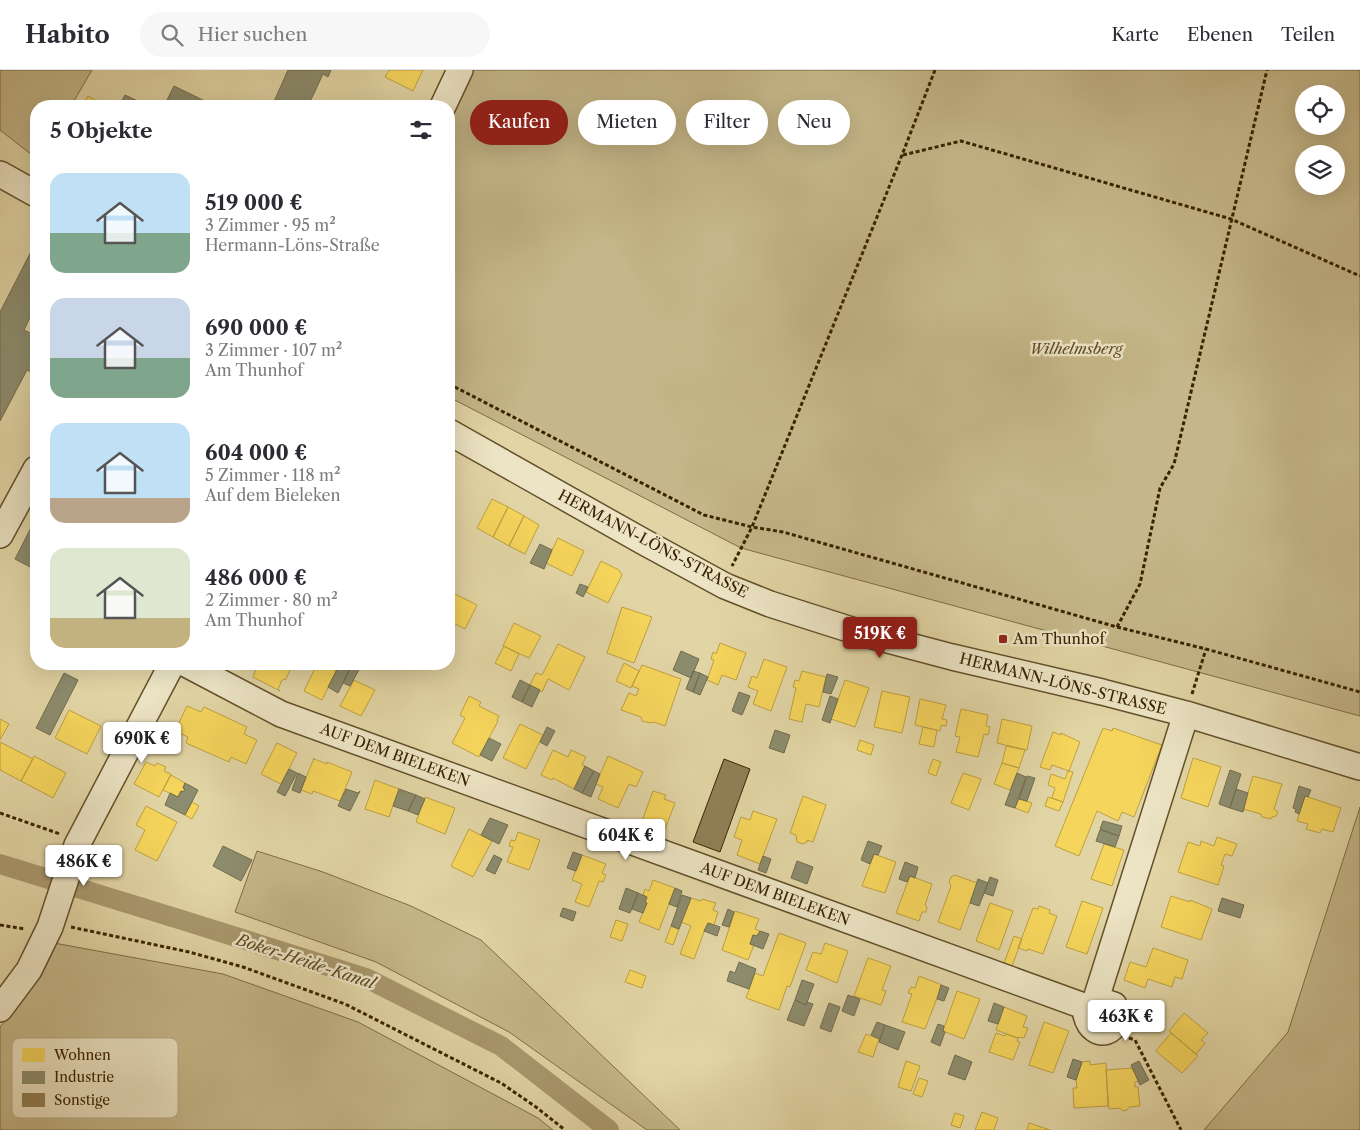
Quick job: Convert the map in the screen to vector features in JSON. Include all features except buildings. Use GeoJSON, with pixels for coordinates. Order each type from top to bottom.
{"type":"FeatureCollection","features":[{"type":"Feature","properties":{"kind":"street"},"geometry":{"type":"LineString","coordinates":[[446,100],[460,70]]}},
{"type":"Feature","properties":{"kind":"street"},"geometry":{"type":"LineString","coordinates":[[0,174],[30,191]]}},
{"type":"Feature","properties":{"kind":"street","name":"HERMANN-LÖNS-STRASSE"},"geometry":{"type":"LineString","coordinates":[[455,435],[725,586],[770,604],[861,633],[952,658],[1102,692],[1186,714],[1360,767]]}},
{"type":"Feature","properties":{"kind":"street"},"geometry":{"type":"LineString","coordinates":[[0,535],[30,480]]}},
{"type":"Feature","properties":{"kind":"street"},"geometry":{"type":"LineString","coordinates":[[0,1009],[29,970],[53,920],[78,844],[169,670]]}},
{"type":"Feature","properties":{"kind":"street","name":"AUF DEM BIELEKEN"},"geometry":{"type":"LineString","coordinates":[[197,670],[280,714],[1092,1005],[1102,1001],[1114,1005],[1117,1020],[1111,1030]]}},
{"type":"Feature","properties":{"kind":"street"},"geometry":{"type":"LineString","coordinates":[[1092,1005],[1186,714]]}},
{"type":"Feature","properties":{"kind":"path"},"geometry":{"type":"LineString","coordinates":[[725,586],[734,559],[752,526],[902,155],[934,70]]}},
{"type":"Feature","properties":{"kind":"path"},"geometry":{"type":"LineString","coordinates":[[1117,627],[1140,584],[1160,488],[1174,464],[1267,70]]}},
{"type":"Feature","properties":{"kind":"path"},"geometry":{"type":"LineString","coordinates":[[902,155],[961,141],[1231,219],[1360,276]]}},
{"type":"Feature","properties":{"kind":"path"},"geometry":{"type":"LineString","coordinates":[[455,387],[704,515],[783,532],[1117,627],[1206,649],[1360,692]]}},
{"type":"Feature","properties":{"kind":"path"},"geometry":{"type":"LineString","coordinates":[[1186,714],[1206,649]]}},
{"type":"Feature","properties":{"kind":"path"},"geometry":{"type":"LineString","coordinates":[[0,813],[78,844]]}},
{"type":"Feature","properties":{"kind":"path"},"geometry":{"type":"LineString","coordinates":[[53,920],[64,926],[189,952],[243,967],[346,1004],[501,1083],[565,1130]]}},
{"type":"Feature","properties":{"kind":"path"},"geometry":{"type":"LineString","coordinates":[[1111,1030],[1134,1040],[1180,1130]]}},
{"type":"Feature","properties":{"kind":"green space"},"geometry":{"type":"Polygon","coordinates":[[[0,70],[92,70],[74,100],[30,100],[30,153],[0,130],[0,70]]]}},
{"type":"Feature","properties":{"kind":"green space","name":"Wilhelmsberg"},"geometry":{"type":"Polygon","coordinates":[[[470,70],[1360,70],[1360,716],[741,548],[455,400],[455,101],[470,70]]]}},
{"type":"Feature","properties":{"kind":"green space"},"geometry":{"type":"Polygon","coordinates":[[[1360,807],[1360,1130],[1204,1130],[1288,1032],[1360,807]]]}},
{"type":"Feature","properties":{"kind":"green space"},"geometry":{"type":"Polygon","coordinates":[[[257,851],[323,872],[411,906],[481,940],[680,1130],[647,1130],[509,1032],[376,962],[235,912],[257,851]]]}},
{"type":"Feature","properties":{"kind":"green space"},"geometry":{"type":"Polygon","coordinates":[[[54,943],[223,974],[358,1022],[538,1118],[553,1130],[0,1130],[0,1027],[18,1005],[54,943]]]}},
{"type":"Feature","properties":{"kind":"waterway","name":"Boker-Heide-Kanal"},"geometry":{"type":"LineString","coordinates":[[0,864],[366,978],[501,1046],[609,1130]]}},
{"type":"Feature","properties":{"kind":"place","name":"Am Thunhof"},"geometry":{"type":"Point","coordinates":[1003,639]}}]}
